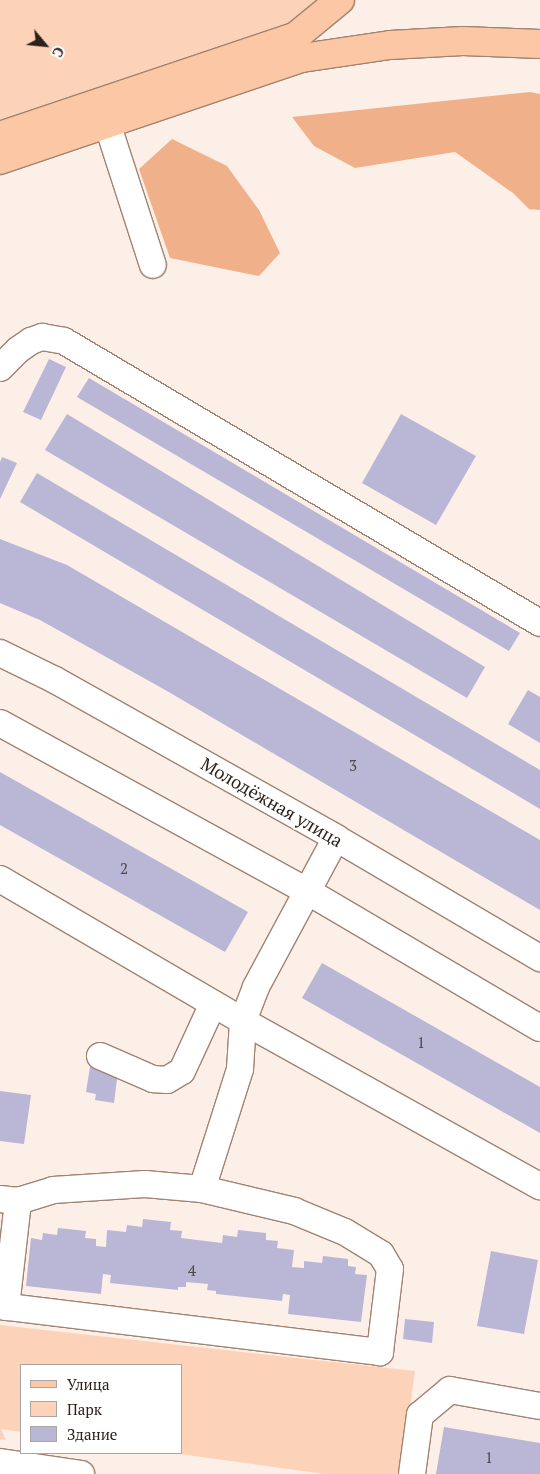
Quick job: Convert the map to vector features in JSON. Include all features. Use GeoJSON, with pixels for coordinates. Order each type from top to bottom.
{"type":"FeatureCollection","features":[{"type":"Feature","properties":{"kind":"main road"},"geometry":{"type":"LineString","coordinates":[[0,136],[295,37],[340,0]]}},
{"type":"Feature","properties":{"kind":"main road"},"geometry":{"type":"LineString","coordinates":[[0,160],[302,58],[390,45],[463,41],[540,44]]}},
{"type":"Feature","properties":{"kind":"street"},"geometry":{"type":"LineString","coordinates":[[107,123],[153,265]]}},
{"type":"Feature","properties":{"kind":"street"},"geometry":{"type":"LineString","coordinates":[[0,368],[18,350],[31,341],[42,337],[64,341],[540,624]]}},
{"type":"Feature","properties":{"kind":"street","name":"Молодёжная улица"},"geometry":{"type":"LineString","coordinates":[[0,653],[55,680],[336,838],[540,958]]}},
{"type":"Feature","properties":{"kind":"street"},"geometry":{"type":"LineString","coordinates":[[0,723],[307,891],[540,1028]]}},
{"type":"Feature","properties":{"kind":"street"},"geometry":{"type":"LineString","coordinates":[[202,1189],[240,1068],[243,1021],[256,987],[336,838]]}},
{"type":"Feature","properties":{"kind":"street"},"geometry":{"type":"LineString","coordinates":[[0,879],[213,1004],[540,1186]]}},
{"type":"Feature","properties":{"kind":"street"},"geometry":{"type":"LineString","coordinates":[[100,1056],[153,1079],[167,1080],[182,1071],[213,1004]]}},
{"type":"Feature","properties":{"kind":"street"},"geometry":{"type":"LineString","coordinates":[[145,1184],[202,1189],[294,1211],[345,1232],[381,1254],[390,1269],[380,1352],[6,1307],[9,1200],[53,1190],[145,1184]]}},
{"type":"Feature","properties":{"kind":"street"},"geometry":{"type":"LineString","coordinates":[[412,1474],[420,1415],[450,1390],[540,1406]]}},
{"type":"Feature","properties":{"kind":"street"},"geometry":{"type":"LineString","coordinates":[[0,1462],[34,1471],[81,1474]]}},
{"type":"Feature","properties":{"kind":"green space"},"geometry":{"type":"Polygon","coordinates":[[[0,0],[325,0],[290,27],[0,124],[0,0]]]}},
{"type":"Feature","properties":{"kind":"green space"},"geometry":{"type":"Polygon","coordinates":[[[0,1325],[415,1371],[401,1474],[324,1474],[180,1454],[182,1454],[182,1364],[20,1364],[20,1432],[1,1429],[6,1440],[0,1439],[0,1325]]]}},
{"type":"Feature","properties":{"kind":"shaded area"},"geometry":{"type":"Polygon","coordinates":[[[530,92],[540,94],[540,210],[529,209],[513,193],[455,152],[355,168],[314,146],[292,117],[530,92]]]}},
{"type":"Feature","properties":{"kind":"shaded area"},"geometry":{"type":"Polygon","coordinates":[[[172,139],[227,166],[259,210],[280,253],[259,276],[170,258],[139,169],[172,139]]]}},
{"type":"Feature","properties":{"kind":"building"},"geometry":{"type":"Polygon","coordinates":[[[49,359],[66,367],[41,420],[23,412],[49,359]]]}},
{"type":"Feature","properties":{"kind":"building"},"geometry":{"type":"Polygon","coordinates":[[[89,378],[520,633],[509,651],[77,397],[89,378]]]}},
{"type":"Feature","properties":{"kind":"building"},"geometry":{"type":"Polygon","coordinates":[[[67,414],[485,667],[467,698],[45,450],[67,414]]]}},
{"type":"Feature","properties":{"kind":"building"},"geometry":{"type":"Polygon","coordinates":[[[401,414],[476,456],[436,525],[362,483],[401,414]]]}},
{"type":"Feature","properties":{"kind":"building"},"geometry":{"type":"Polygon","coordinates":[[[2,457],[17,463],[0,499],[0,462],[2,457]]]}},
{"type":"Feature","properties":{"kind":"building"},"geometry":{"type":"Polygon","coordinates":[[[37,473],[540,770],[540,809],[20,502],[37,473]]]}},
{"type":"Feature","properties":{"kind":"building"},"geometry":{"type":"Polygon","coordinates":[[[0,539],[67,565],[540,840],[540,910],[167,691],[40,620],[0,603],[0,539]]]}},
{"type":"Feature","properties":{"kind":"building"},"geometry":{"type":"Polygon","coordinates":[[[528,690],[540,697],[540,743],[508,724],[528,690]]]}},
{"type":"Feature","properties":{"kind":"building"},"geometry":{"type":"Polygon","coordinates":[[[0,772],[248,912],[225,952],[0,825],[0,772]]]}},
{"type":"Feature","properties":{"kind":"building"},"geometry":{"type":"Polygon","coordinates":[[[322,963],[540,1087],[540,1133],[302,998],[322,963]]]}},
{"type":"Feature","properties":{"kind":"building"},"geometry":{"type":"Polygon","coordinates":[[[90,1067],[118,1071],[114,1103],[95,1100],[96,1094],[86,1092],[90,1067]]]}},
{"type":"Feature","properties":{"kind":"building"},"geometry":{"type":"Polygon","coordinates":[[[0,1091],[31,1095],[24,1144],[0,1141],[0,1091]]]}},
{"type":"Feature","properties":{"kind":"building"},"geometry":{"type":"Polygon","coordinates":[[[143,1219],[171,1222],[170,1230],[182,1231],[181,1238],[222,1243],[223,1235],[237,1237],[238,1230],[266,1233],[266,1240],[278,1241],[277,1248],[294,1250],[292,1267],[304,1268],[304,1261],[322,1263],[323,1256],[348,1259],[348,1266],[356,1267],[355,1274],[367,1275],[361,1322],[288,1314],[290,1295],[283,1294],[282,1301],[216,1294],[216,1291],[207,1290],[208,1284],[186,1282],[186,1287],[178,1287],[178,1290],[110,1283],[111,1275],[103,1274],[101,1294],[26,1286],[31,1238],[42,1240],[43,1233],[57,1235],[58,1228],[86,1231],[85,1238],[96,1239],[96,1246],[106,1247],[107,1230],[126,1232],[127,1225],[142,1227],[143,1219]]]}},
{"type":"Feature","properties":{"kind":"building"},"geometry":{"type":"Polygon","coordinates":[[[491,1251],[538,1260],[524,1334],[477,1326],[491,1251]]]}},
{"type":"Feature","properties":{"kind":"building"},"geometry":{"type":"Polygon","coordinates":[[[405,1319],[434,1322],[432,1343],[403,1339],[405,1319]]]}},
{"type":"Feature","properties":{"kind":"building"},"geometry":{"type":"Polygon","coordinates":[[[444,1427],[540,1443],[540,1474],[436,1474],[444,1427]]]}}]}
